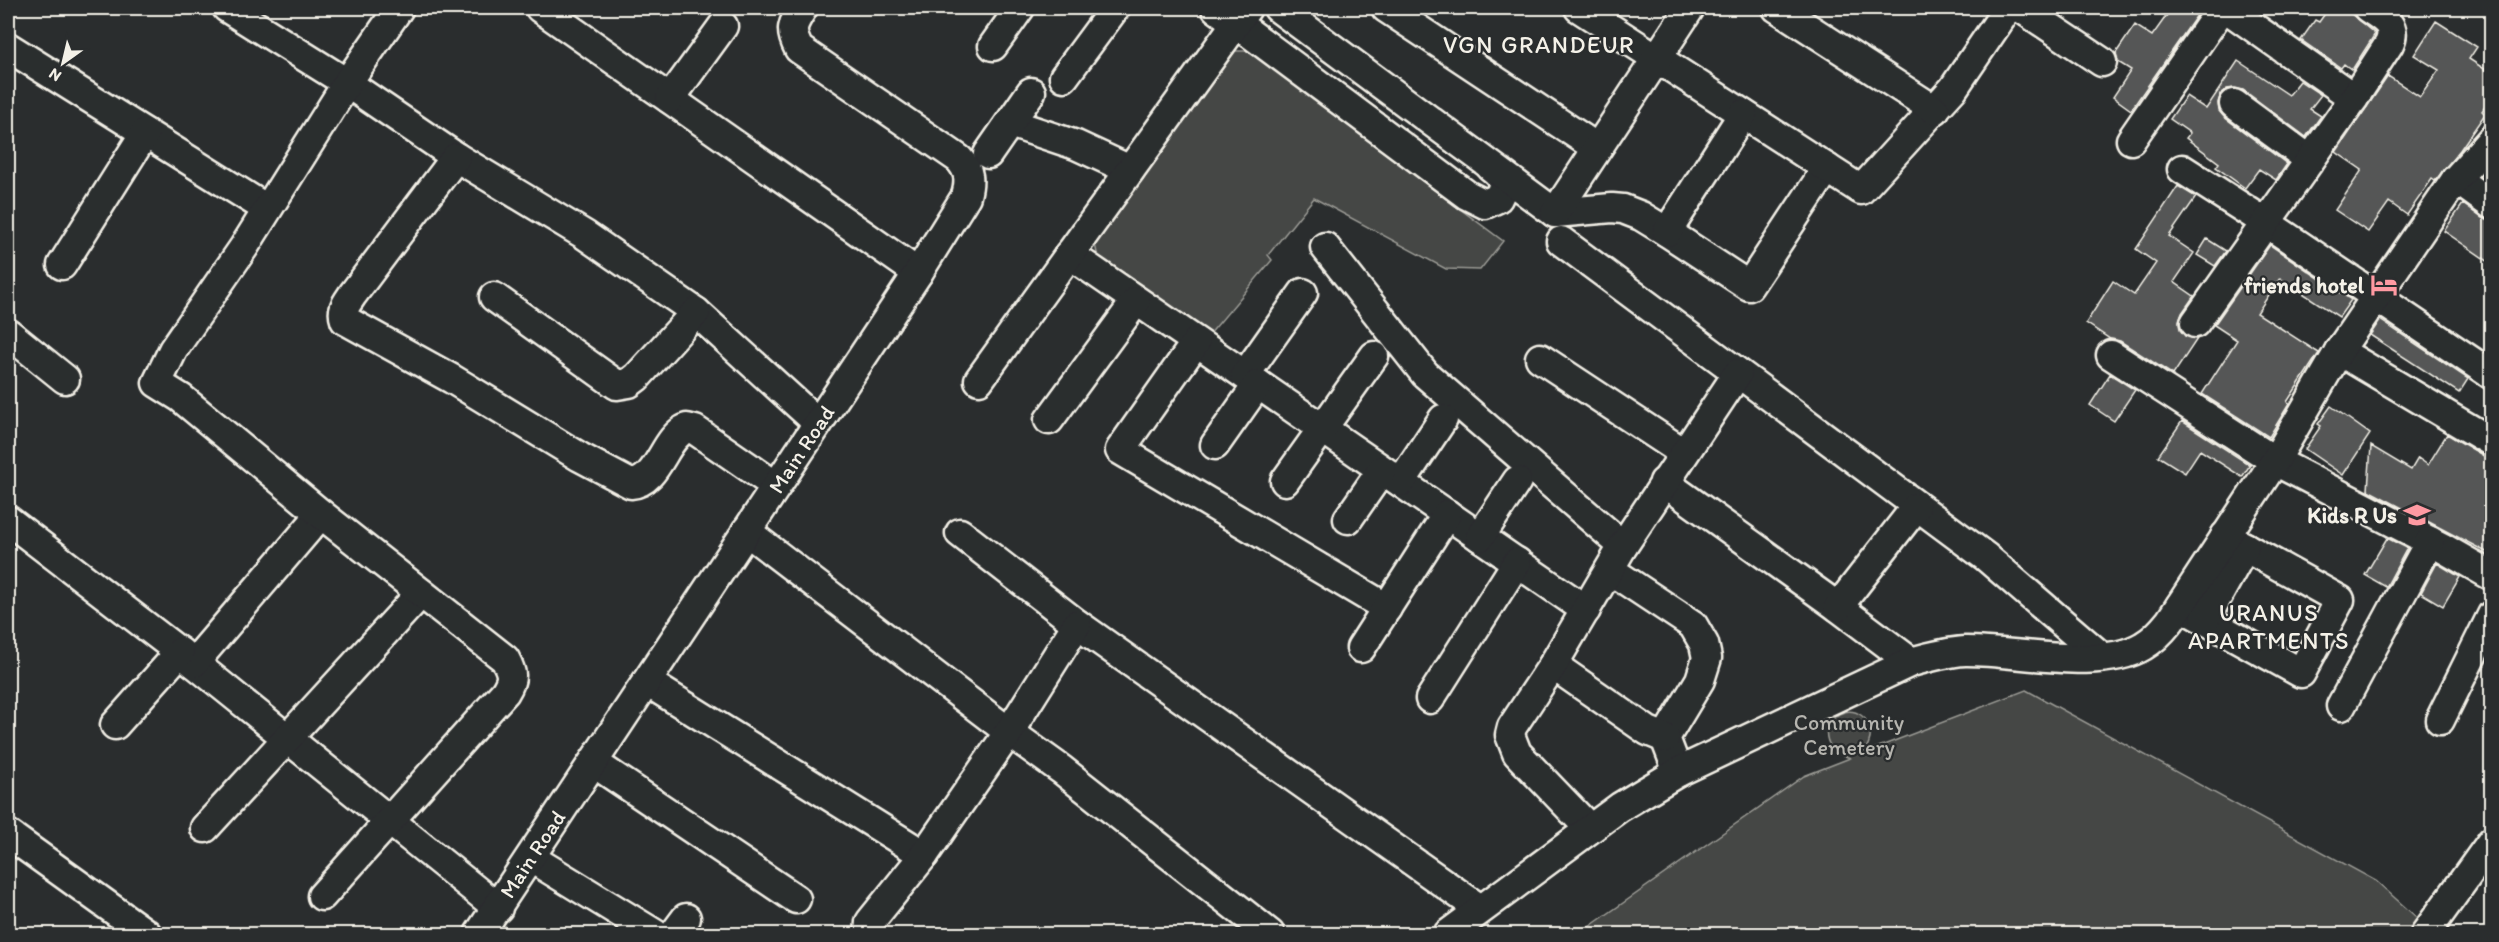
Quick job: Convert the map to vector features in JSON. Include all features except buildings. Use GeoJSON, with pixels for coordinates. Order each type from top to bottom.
{"type":"FeatureCollection","features":[{"type":"Feature","properties":{"kind":"street"},"geometry":{"type":"LineString","coordinates":[[227,8],[347,83],[456,158],[585,235],[696,312],[818,423]]}},
{"type":"Feature","properties":{"kind":"street"},"geometry":{"type":"LineString","coordinates":[[322,896],[505,692],[512,682],[512,672],[505,659],[321,514],[181,398],[157,383],[173,350],[244,247],[347,83],[399,8]]}},
{"type":"Feature","properties":{"kind":"street","name":"Main Road"},"geometry":{"type":"LineString","coordinates":[[479,934],[918,273],[966,196],[970,182],[965,165],[959,159],[799,49],[791,34],[802,8]]}},
{"type":"Feature","properties":{"kind":"street"},"geometry":{"type":"LineString","coordinates":[[993,46],[1020,8]]}},
{"type":"Feature","properties":{"kind":"street"},"geometry":{"type":"LineString","coordinates":[[1064,77],[1115,8]]}},
{"type":"Feature","properties":{"kind":"street"},"geometry":{"type":"LineString","coordinates":[[978,380],[1130,170],[1233,13],[1467,195],[1485,204],[1498,198],[1504,184],[1499,173],[1278,8]]}},
{"type":"Feature","properties":{"kind":"street"},"geometry":{"type":"LineString","coordinates":[[1386,8],[1597,148]]}},
{"type":"Feature","properties":{"kind":"street"},"geometry":{"type":"LineString","coordinates":[[1579,8],[1861,190],[1953,89],[2008,8]]}},
{"type":"Feature","properties":{"kind":"street"},"geometry":{"type":"LineString","coordinates":[[1555,213],[1690,8]]}},
{"type":"Feature","properties":{"kind":"street"},"geometry":{"type":"LineString","coordinates":[[1777,8],[1935,110]]}},
{"type":"Feature","properties":{"kind":"street"},"geometry":{"type":"LineString","coordinates":[[2021,8],[2102,62]]}},
{"type":"Feature","properties":{"kind":"street"},"geometry":{"type":"LineString","coordinates":[[2131,140],[2224,8],[2354,98]]}},
{"type":"Feature","properties":{"kind":"street"},"geometry":{"type":"LineString","coordinates":[[2195,323],[2354,98],[2393,36],[2386,20],[2368,8]]}},
{"type":"Feature","properties":{"kind":"street"},"geometry":{"type":"LineString","coordinates":[[551,10],[670,99],[918,273]]}},
{"type":"Feature","properties":{"kind":"street"},"geometry":{"type":"LineString","coordinates":[[670,99],[723,26]]}},
{"type":"Feature","properties":{"kind":"street"},"geometry":{"type":"LineString","coordinates":[[8,47],[267,209]]}},
{"type":"Feature","properties":{"kind":"street"},"geometry":{"type":"LineString","coordinates":[[988,154],[1031,92]]}},
{"type":"Feature","properties":{"kind":"street"},"geometry":{"type":"LineString","coordinates":[[2234,104],[2310,159]]}},
{"type":"Feature","properties":{"kind":"street"},"geometry":{"type":"LineString","coordinates":[[1667,232],[1743,114]]}},
{"type":"Feature","properties":{"kind":"street"},"geometry":{"type":"LineString","coordinates":[[1010,123],[1076,145],[1130,170]]}},
{"type":"Feature","properties":{"kind":"street"},"geometry":{"type":"LineString","coordinates":[[62,265],[145,133]]}},
{"type":"Feature","properties":{"kind":"street"},"geometry":{"type":"LineString","coordinates":[[1448,934],[1589,828],[1678,772],[1911,662],[1938,654],[1966,651],[2056,658],[2119,655],[2141,647],[2192,612],[2235,542],[2275,461],[2338,351],[2456,179],[2492,139]]}},
{"type":"Feature","properties":{"kind":"street"},"geometry":{"type":"LineString","coordinates":[[456,158],[344,307],[342,313],[345,320],[452,379],[580,457],[631,484],[638,484],[646,478],[676,435],[687,428],[695,430],[776,486]]}},
{"type":"Feature","properties":{"kind":"street"},"geometry":{"type":"LineString","coordinates":[[1491,167],[1555,213],[1612,208],[1623,209],[1641,216],[1749,285],[1827,168]]}},
{"type":"Feature","properties":{"kind":"street"},"geometry":{"type":"LineString","coordinates":[[2182,169],[2492,375]]}},
{"type":"Feature","properties":{"kind":"street"},"geometry":{"type":"LineString","coordinates":[[2456,179],[2492,204]]}},
{"type":"Feature","properties":{"kind":"street"},"geometry":{"type":"LineString","coordinates":[[1561,241],[1986,558],[2102,657]]}},
{"type":"Feature","properties":{"kind":"street"},"geometry":{"type":"LineString","coordinates":[[1325,247],[1425,374],[1617,558],[1693,625],[1704,644],[1707,658],[1700,680],[1665,738]]}},
{"type":"Feature","properties":{"kind":"street"},"geometry":{"type":"LineString","coordinates":[[1069,254],[1586,610]]}},
{"type":"Feature","properties":{"kind":"street"},"geometry":{"type":"LineString","coordinates":[[1215,446],[1303,292]]}},
{"type":"Feature","properties":{"kind":"street"},"geometry":{"type":"LineString","coordinates":[[494,297],[617,385],[629,383],[637,377],[696,312]]}},
{"type":"Feature","properties":{"kind":"street"},"geometry":{"type":"LineString","coordinates":[[1049,420],[1136,301]]}},
{"type":"Feature","properties":{"kind":"street"},"geometry":{"type":"LineString","coordinates":[[8,333],[65,379]]}},
{"type":"Feature","properties":{"kind":"street"},"geometry":{"type":"LineString","coordinates":[[1196,342],[1120,450],[1387,608]]}},
{"type":"Feature","properties":{"kind":"street"},"geometry":{"type":"LineString","coordinates":[[2338,351],[2492,442]]}},
{"type":"Feature","properties":{"kind":"street"},"geometry":{"type":"LineString","coordinates":[[2111,354],[2275,461],[2430,541],[2492,576]]}},
{"type":"Feature","properties":{"kind":"street"},"geometry":{"type":"LineString","coordinates":[[1285,481],[1374,356]]}},
{"type":"Feature","properties":{"kind":"street"},"geometry":{"type":"LineString","coordinates":[[1540,358],[1684,453]]}},
{"type":"Feature","properties":{"kind":"street"},"geometry":{"type":"LineString","coordinates":[[1589,828],[1517,753],[1511,742],[1512,727],[1664,482],[1738,373]]}},
{"type":"Feature","properties":{"kind":"street"},"geometry":{"type":"LineString","coordinates":[[1348,519],[1443,419]]}},
{"type":"Feature","properties":{"kind":"street"},"geometry":{"type":"LineString","coordinates":[[1480,537],[1517,481]]}},
{"type":"Feature","properties":{"kind":"street"},"geometry":{"type":"LineString","coordinates":[[1664,482],[1911,662]]}},
{"type":"Feature","properties":{"kind":"street"},"geometry":{"type":"LineString","coordinates":[[1838,607],[1916,507]]}},
{"type":"Feature","properties":{"kind":"street"},"geometry":{"type":"LineString","coordinates":[[115,725],[187,657],[321,514]]}},
{"type":"Feature","properties":{"kind":"street"},"geometry":{"type":"LineString","coordinates":[[1361,648],[1446,514]]}},
{"type":"Feature","properties":{"kind":"street"},"geometry":{"type":"LineString","coordinates":[[8,520],[187,657],[498,908]]}},
{"type":"Feature","properties":{"kind":"street"},"geometry":{"type":"LineString","coordinates":[[746,531],[1062,770],[1270,934]]}},
{"type":"Feature","properties":{"kind":"street"},"geometry":{"type":"LineString","coordinates":[[960,533],[1077,624],[1480,909]]}},
{"type":"Feature","properties":{"kind":"street"},"geometry":{"type":"LineString","coordinates":[[2341,706],[2430,541]]}},
{"type":"Feature","properties":{"kind":"street"},"geometry":{"type":"LineString","coordinates":[[2192,612],[2301,673],[2340,600],[2235,542]]}},
{"type":"Feature","properties":{"kind":"street"},"geometry":{"type":"LineString","coordinates":[[1430,699],[1517,562]]}},
{"type":"Feature","properties":{"kind":"street"},"geometry":{"type":"LineString","coordinates":[[204,828],[421,592]]}},
{"type":"Feature","properties":{"kind":"street"},"geometry":{"type":"LineString","coordinates":[[2440,720],[2492,615]]}},
{"type":"Feature","properties":{"kind":"street"},"geometry":{"type":"LineString","coordinates":[[869,934],[870,922],[924,855],[1009,732],[1077,624]]}},
{"type":"Feature","properties":{"kind":"street"},"geometry":{"type":"LineString","coordinates":[[1552,665],[1648,731],[1665,738],[1678,772]]}},
{"type":"Feature","properties":{"kind":"street"},"geometry":{"type":"LineString","coordinates":[[647,681],[924,855]]}},
{"type":"Feature","properties":{"kind":"street"},"geometry":{"type":"LineString","coordinates":[[594,762],[796,899]]}},
{"type":"Feature","properties":{"kind":"street"},"geometry":{"type":"LineString","coordinates":[[8,834],[147,934]]}},
{"type":"Feature","properties":{"kind":"street"},"geometry":{"type":"LineString","coordinates":[[2426,934],[2492,841]]}},
{"type":"Feature","properties":{"kind":"street"},"geometry":{"type":"LineString","coordinates":[[531,858],[655,934]]}},
{"type":"Feature","properties":{"kind":"green space"},"geometry":{"type":"Polygon","coordinates":[[[1235,51],[1247,51],[1503,241],[1480,270],[1446,269],[1314,198],[1268,255],[1272,260],[1209,335],[1098,258],[1095,244],[1235,51]]]}},
{"type":"Feature","properties":{"kind":"green space","name":"Community Cemetery"},"geometry":{"type":"Polygon","coordinates":[[[2026,690],[2376,881],[2435,934],[1579,934],[1804,776],[1850,758],[1835,751],[1827,738],[1827,726],[1835,716],[1844,712],[1854,712],[1867,722],[1870,731],[1869,742],[1863,753],[2026,690]]]}},
{"type":"Feature","properties":{"kind":"place","name":"friends hotel"},"geometry":{"type":"Point","coordinates":[2384,285]}},
{"type":"Feature","properties":{"kind":"place","name":"Kids R Us"},"geometry":{"type":"Point","coordinates":[2417,515]}},
{"type":"Feature","properties":{"kind":"district","name":"VGN GRANDEUR"},"geometry":{"type":"Point","coordinates":[1539,45]}},
{"type":"Feature","properties":{"kind":"district","name":"URANUS APARTMENTS"},"geometry":{"type":"Point","coordinates":[2269,627]}}]}
